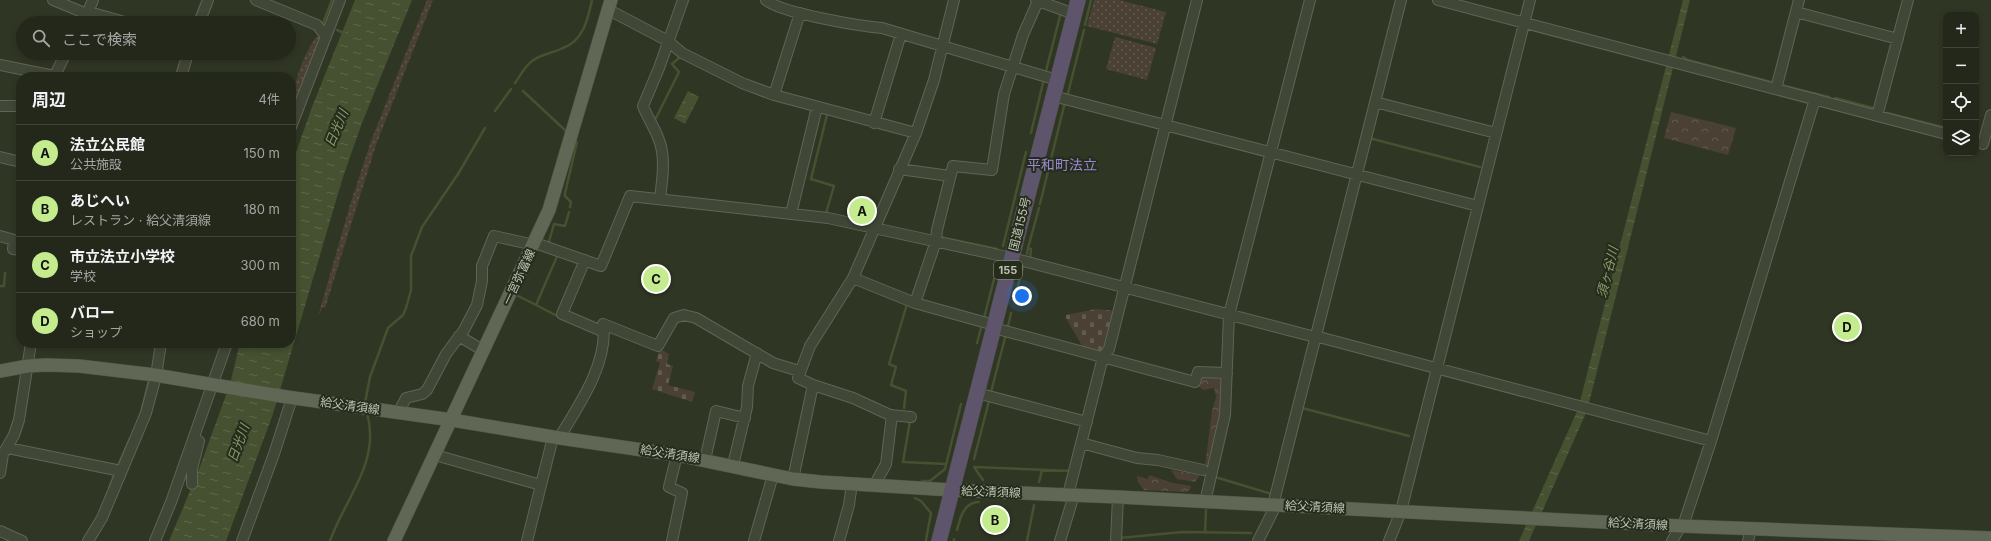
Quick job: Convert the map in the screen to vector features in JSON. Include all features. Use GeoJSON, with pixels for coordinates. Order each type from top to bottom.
{"type":"FeatureCollection","features":[{"type":"Feature","properties":{"kind":"highway","name":"国道155号"},"geometry":{"type":"LineString","coordinates":[[939,541],[1076,7]]}},
{"type":"Feature","properties":{"kind":"main road","name":"一宮弥富線"},"geometry":{"type":"LineString","coordinates":[[394,541],[534,244],[551,203],[610,5]]}},
{"type":"Feature","properties":{"kind":"main road","name":"給父清須線"},"geometry":{"type":"LineString","coordinates":[[0,371],[28,366],[79,366],[153,375],[289,398],[452,420],[556,438],[677,455],[793,480],[952,490],[1682,526],[1750,535],[1991,538]]}},
{"type":"Feature","properties":{"kind":"street"},"geometry":{"type":"LineString","coordinates":[[53,0],[84,16]]}},
{"type":"Feature","properties":{"kind":"street"},"geometry":{"type":"LineString","coordinates":[[86,16],[93,0]]}},
{"type":"Feature","properties":{"kind":"street"},"geometry":{"type":"LineString","coordinates":[[202,16],[208,0]]}},
{"type":"Feature","properties":{"kind":"street"},"geometry":{"type":"LineString","coordinates":[[256,0],[295,16]]}},
{"type":"Feature","properties":{"kind":"street"},"geometry":{"type":"LineString","coordinates":[[296,114],[340,0]]}},
{"type":"Feature","properties":{"kind":"street"},"geometry":{"type":"LineString","coordinates":[[660,199],[663,178],[662,150],[660,141],[643,106],[659,68],[682,0]]}},
{"type":"Feature","properties":{"kind":"street"},"geometry":{"type":"LineString","coordinates":[[766,0],[800,13],[860,26],[882,28],[1057,80]]}},
{"type":"Feature","properties":{"kind":"street"},"geometry":{"type":"LineString","coordinates":[[911,417],[892,415],[866,406],[853,398],[813,385],[798,378],[810,346],[853,278],[899,169],[916,133],[928,101],[954,0]]}},
{"type":"Feature","properties":{"kind":"street"},"geometry":{"type":"LineString","coordinates":[[915,303],[936,241],[937,230],[953,166],[992,170],[1004,94],[1022,35],[1037,0],[1076,7]]}},
{"type":"Feature","properties":{"kind":"street"},"geometry":{"type":"LineString","coordinates":[[1060,541],[1103,357],[1109,349],[1197,0]]}},
{"type":"Feature","properties":{"kind":"street"},"geometry":{"type":"LineString","coordinates":[[1205,502],[1225,415],[1229,315],[1310,0]]}},
{"type":"Feature","properties":{"kind":"street"},"geometry":{"type":"LineString","coordinates":[[1258,541],[1274,505],[1315,336],[1401,0]]}},
{"type":"Feature","properties":{"kind":"street"},"geometry":{"type":"LineString","coordinates":[[1438,0],[1943,133]]}},
{"type":"Feature","properties":{"kind":"street"},"geometry":{"type":"LineString","coordinates":[[1389,541],[1401,511],[1530,0]]}},
{"type":"Feature","properties":{"kind":"street"},"geometry":{"type":"LineString","coordinates":[[1776,89],[1799,0]]}},
{"type":"Feature","properties":{"kind":"street"},"geometry":{"type":"LineString","coordinates":[[1877,116],[1908,0]]}},
{"type":"Feature","properties":{"kind":"street"},"geometry":{"type":"LineString","coordinates":[[610,5],[668,40],[682,53],[742,82],[774,95],[916,133]]}},
{"type":"Feature","properties":{"kind":"street"},"geometry":{"type":"LineString","coordinates":[[1796,12],[1898,39]]}},
{"type":"Feature","properties":{"kind":"street"},"geometry":{"type":"LineString","coordinates":[[774,95],[800,13]]}},
{"type":"Feature","properties":{"kind":"street"},"geometry":{"type":"LineString","coordinates":[[296,16],[317,25],[325,36]]}},
{"type":"Feature","properties":{"kind":"street"},"geometry":{"type":"LineString","coordinates":[[874,122],[901,34]]}},
{"type":"Feature","properties":{"kind":"street"},"geometry":{"type":"LineString","coordinates":[[56,72],[62,60]]}},
{"type":"Feature","properties":{"kind":"street"},"geometry":{"type":"LineString","coordinates":[[182,72],[186,60]]}},
{"type":"Feature","properties":{"kind":"street"},"geometry":{"type":"LineString","coordinates":[[0,66],[32,72]]}},
{"type":"Feature","properties":{"kind":"street"},"geometry":{"type":"LineString","coordinates":[[1053,96],[1478,206]]}},
{"type":"Feature","properties":{"kind":"street"},"geometry":{"type":"LineString","coordinates":[[1672,541],[1682,526],[1711,441],[1815,99]]}},
{"type":"Feature","properties":{"kind":"street"},"geometry":{"type":"LineString","coordinates":[[1375,102],[1496,134]]}},
{"type":"Feature","properties":{"kind":"street"},"geometry":{"type":"LineString","coordinates":[[0,106],[16,106]]}},
{"type":"Feature","properties":{"kind":"street"},"geometry":{"type":"LineString","coordinates":[[791,214],[817,107]]}},
{"type":"Feature","properties":{"kind":"street"},"geometry":{"type":"LineString","coordinates":[[1984,144],[1991,115]]}},
{"type":"Feature","properties":{"kind":"street"},"geometry":{"type":"LineString","coordinates":[[0,157],[16,161]]}},
{"type":"Feature","properties":{"kind":"street"},"geometry":{"type":"LineString","coordinates":[[899,169],[950,176]]}},
{"type":"Feature","properties":{"kind":"street"},"geometry":{"type":"LineString","coordinates":[[398,413],[406,398],[422,394],[427,390],[446,354],[464,330],[476,305],[482,282],[482,266],[494,236],[534,244],[601,266],[630,196],[828,218],[1012,258],[1229,315],[1437,367],[1711,441]]}},
{"type":"Feature","properties":{"kind":"street"},"geometry":{"type":"LineString","coordinates":[[0,236],[14,240],[14,249],[16,249]]}},
{"type":"Feature","properties":{"kind":"street"},"geometry":{"type":"LineString","coordinates":[[585,260],[562,314],[604,332]]}},
{"type":"Feature","properties":{"kind":"street"},"geometry":{"type":"LineString","coordinates":[[853,278],[915,303],[1195,382],[1198,372],[1227,372]]}},
{"type":"Feature","properties":{"kind":"street"},"geometry":{"type":"LineString","coordinates":[[527,541],[556,438],[581,403],[603,353],[603,324],[658,346],[674,318],[684,315],[696,318],[772,363],[800,371]]}},
{"type":"Feature","properties":{"kind":"street"},"geometry":{"type":"LineString","coordinates":[[458,336],[484,351]]}},
{"type":"Feature","properties":{"kind":"street"},"geometry":{"type":"LineString","coordinates":[[0,473],[4,452],[19,420],[30,348]]}},
{"type":"Feature","properties":{"kind":"street"},"geometry":{"type":"LineString","coordinates":[[88,541],[102,518],[118,470],[146,413],[160,348]]}},
{"type":"Feature","properties":{"kind":"street"},"geometry":{"type":"LineString","coordinates":[[154,541],[171,502],[196,431],[216,385],[226,348]]}},
{"type":"Feature","properties":{"kind":"street"},"geometry":{"type":"LineString","coordinates":[[733,466],[747,408],[748,386],[757,353]]}},
{"type":"Feature","properties":{"kind":"street"},"geometry":{"type":"LineString","coordinates":[[793,480],[813,385]]}},
{"type":"Feature","properties":{"kind":"street"},"geometry":{"type":"LineString","coordinates":[[977,393],[1087,422]]}},
{"type":"Feature","properties":{"kind":"street"},"geometry":{"type":"LineString","coordinates":[[242,541],[274,454],[289,398]]}},
{"type":"Feature","properties":{"kind":"street"},"geometry":{"type":"LineString","coordinates":[[705,460],[716,411],[745,418]]}},
{"type":"Feature","properties":{"kind":"street"},"geometry":{"type":"LineString","coordinates":[[874,484],[886,464],[892,415]]}},
{"type":"Feature","properties":{"kind":"street"},"geometry":{"type":"LineString","coordinates":[[192,484],[192,469],[199,440],[196,431]]}},
{"type":"Feature","properties":{"kind":"street"},"geometry":{"type":"LineString","coordinates":[[1082,443],[1137,458],[1158,460],[1203,470]]}},
{"type":"Feature","properties":{"kind":"street"},"geometry":{"type":"LineString","coordinates":[[4,452],[118,470]]}},
{"type":"Feature","properties":{"kind":"street"},"geometry":{"type":"LineString","coordinates":[[435,455],[542,485]]}},
{"type":"Feature","properties":{"kind":"street"},"geometry":{"type":"LineString","coordinates":[[672,541],[682,493],[669,487],[677,455]]}},
{"type":"Feature","properties":{"kind":"street"},"geometry":{"type":"LineString","coordinates":[[754,541],[773,475]]}},
{"type":"Feature","properties":{"kind":"street"},"geometry":{"type":"LineString","coordinates":[[839,541],[849,505],[852,483]]}},
{"type":"Feature","properties":{"kind":"street"},"geometry":{"type":"LineString","coordinates":[[1116,541],[1118,497]]}},
{"type":"Feature","properties":{"kind":"street"},"geometry":{"type":"LineString","coordinates":[[0,531],[22,541]]}},
{"type":"Feature","properties":{"kind":"green space"},"geometry":{"type":"Polygon","coordinates":[[[427,0],[433,0],[376,145],[325,308],[322,307],[320,314],[319,313],[350,205],[371,141],[427,0]]]}},
{"type":"Feature","properties":{"kind":"green space"},"geometry":{"type":"Polygon","coordinates":[[[1094,0],[1119,0],[1166,12],[1157,44],[1087,26],[1094,0]]]}},
{"type":"Feature","properties":{"kind":"green space"},"geometry":{"type":"Polygon","coordinates":[[[316,37],[320,37],[321,39],[296,106],[296,83],[301,66],[316,37]]]}},
{"type":"Feature","properties":{"kind":"green space"},"geometry":{"type":"Polygon","coordinates":[[[1115,37],[1156,48],[1147,80],[1106,69],[1115,37]]]}},
{"type":"Feature","properties":{"kind":"green space"},"geometry":{"type":"Polygon","coordinates":[[[1671,112],[1736,128],[1728,155],[1664,138],[1671,112]]]}},
{"type":"Feature","properties":{"kind":"green space"},"geometry":{"type":"Polygon","coordinates":[[[1096,309],[1116,311],[1106,351],[1100,354],[1085,351],[1066,318],[1066,315],[1096,309]]]}},
{"type":"Feature","properties":{"kind":"green space"},"geometry":{"type":"Polygon","coordinates":[[[660,349],[669,354],[667,364],[673,366],[668,385],[695,392],[692,402],[652,389],[660,363],[656,361],[660,349]]]}},
{"type":"Feature","properties":{"kind":"green space"},"geometry":{"type":"Polygon","coordinates":[[[1223,374],[1222,397],[1216,432],[1209,466],[1205,466],[1212,411],[1216,397],[1214,388],[1203,390],[1197,384],[1199,375],[1223,374]]]}},
{"type":"Feature","properties":{"kind":"green space"},"geometry":{"type":"Polygon","coordinates":[[[1171,470],[1200,475],[1195,482],[1177,479],[1171,470]]]}},
{"type":"Feature","properties":{"kind":"green space"},"geometry":{"type":"Polygon","coordinates":[[[1149,475],[1173,483],[1191,486],[1190,490],[1186,492],[1144,490],[1138,482],[1137,476],[1148,479],[1149,475]]]}},
{"type":"Feature","properties":{"kind":"water","name":"日光川"},"geometry":{"type":"Polygon","coordinates":[[[355,0],[412,0],[362,123],[343,177],[296,336],[296,153],[312,107],[355,0]]]}},
{"type":"Feature","properties":{"kind":"water"},"geometry":{"type":"Polygon","coordinates":[[[1683,0],[1690,0],[1587,411],[1529,541],[1519,541],[1578,409],[1683,0]]]}},
{"type":"Feature","properties":{"kind":"water"},"geometry":{"type":"Polygon","coordinates":[[[688,91],[699,97],[685,124],[674,118],[688,91]]]}},
{"type":"Feature","properties":{"kind":"water","name":"日光川"},"geometry":{"type":"Polygon","coordinates":[[[239,348],[292,348],[273,414],[226,541],[169,541],[198,472],[230,384],[239,348]]]}},
{"type":"Feature","properties":{"kind":"waterway"},"geometry":{"type":"LineString","coordinates":[[323,23],[332,0]]}},
{"type":"Feature","properties":{"kind":"waterway"},"geometry":{"type":"LineString","coordinates":[[515,83],[529,63],[539,57],[570,45],[580,35],[589,15],[592,0]]}},
{"type":"Feature","properties":{"kind":"waterway"},"geometry":{"type":"LineString","coordinates":[[1085,25],[1091,0]]}},
{"type":"Feature","properties":{"kind":"waterway"},"geometry":{"type":"LineString","coordinates":[[197,16],[201,4]]}},
{"type":"Feature","properties":{"kind":"waterway"},"geometry":{"type":"LineString","coordinates":[[1046,71],[1061,12]]}},
{"type":"Feature","properties":{"kind":"waterway"},"geometry":{"type":"LineString","coordinates":[[337,30],[344,33]]}},
{"type":"Feature","properties":{"kind":"waterway"},"geometry":{"type":"LineString","coordinates":[[1067,97],[1084,30]]}},
{"type":"Feature","properties":{"kind":"waterway"},"geometry":{"type":"LineString","coordinates":[[654,122],[679,72],[672,64],[681,56]]}},
{"type":"Feature","properties":{"kind":"waterway"},"geometry":{"type":"LineString","coordinates":[[1683,57],[1688,60],[1771,82]]}},
{"type":"Feature","properties":{"kind":"waterway"},"geometry":{"type":"LineString","coordinates":[[177,72],[179,65]]}},
{"type":"Feature","properties":{"kind":"waterway"},"geometry":{"type":"LineString","coordinates":[[1031,133],[1043,83]]}},
{"type":"Feature","properties":{"kind":"waterway"},"geometry":{"type":"LineString","coordinates":[[1785,86],[1829,97]]}},
{"type":"Feature","properties":{"kind":"waterway"},"geometry":{"type":"LineString","coordinates":[[495,111],[511,89]]}},
{"type":"Feature","properties":{"kind":"waterway"},"geometry":{"type":"LineString","coordinates":[[523,91],[567,132]]}},
{"type":"Feature","properties":{"kind":"waterway"},"geometry":{"type":"LineString","coordinates":[[1835,98],[1873,108]]}},
{"type":"Feature","properties":{"kind":"waterway"},"geometry":{"type":"LineString","coordinates":[[1040,204],[1065,102]]}},
{"type":"Feature","properties":{"kind":"waterway"},"geometry":{"type":"LineString","coordinates":[[1887,113],[1943,127]]}},
{"type":"Feature","properties":{"kind":"waterway"},"geometry":{"type":"LineString","coordinates":[[826,213],[834,186],[811,179],[827,115]]}},
{"type":"Feature","properties":{"kind":"waterway"},"geometry":{"type":"LineString","coordinates":[[365,403],[370,377],[388,328],[403,315],[406,308],[411,290],[411,256],[422,227],[458,174],[485,128]]}},
{"type":"Feature","properties":{"kind":"waterway"},"geometry":{"type":"LineString","coordinates":[[1369,138],[1480,167]]}},
{"type":"Feature","properties":{"kind":"waterway"},"geometry":{"type":"LineString","coordinates":[[570,207],[571,202],[565,196],[565,193],[577,142]]}},
{"type":"Feature","properties":{"kind":"waterway"},"geometry":{"type":"LineString","coordinates":[[1003,246],[1026,152]]}},
{"type":"Feature","properties":{"kind":"waterway"},"geometry":{"type":"LineString","coordinates":[[1030,259],[1031,249],[1028,248],[1039,208]]}},
{"type":"Feature","properties":{"kind":"waterway"},"geometry":{"type":"LineString","coordinates":[[548,245],[554,224],[565,226],[569,212]]}},
{"type":"Feature","properties":{"kind":"waterway"},"geometry":{"type":"LineString","coordinates":[[940,237],[997,249]]}},
{"type":"Feature","properties":{"kind":"waterway"},"geometry":{"type":"LineString","coordinates":[[1027,254],[1028,248]]}},
{"type":"Feature","properties":{"kind":"waterway"},"geometry":{"type":"LineString","coordinates":[[558,254],[536,305],[561,318]]}},
{"type":"Feature","properties":{"kind":"waterway"},"geometry":{"type":"LineString","coordinates":[[984,318],[998,264]]}},
{"type":"Feature","properties":{"kind":"waterway"},"geometry":{"type":"LineString","coordinates":[[1016,293],[1023,267]]}},
{"type":"Feature","properties":{"kind":"waterway"},"geometry":{"type":"LineString","coordinates":[[0,286],[4,286],[5,273]]}},
{"type":"Feature","properties":{"kind":"waterway"},"geometry":{"type":"LineString","coordinates":[[516,295],[536,305]]}},
{"type":"Feature","properties":{"kind":"waterway"},"geometry":{"type":"LineString","coordinates":[[904,408],[906,391],[891,385],[896,367],[889,364],[907,304]]}},
{"type":"Feature","properties":{"kind":"waterway"},"geometry":{"type":"LineString","coordinates":[[1008,326],[1011,313]]}},
{"type":"Feature","properties":{"kind":"waterway"},"geometry":{"type":"LineString","coordinates":[[977,343],[981,328]]}},
{"type":"Feature","properties":{"kind":"waterway"},"geometry":{"type":"LineString","coordinates":[[991,392],[1006,334]]}},
{"type":"Feature","properties":{"kind":"waterway"},"geometry":{"type":"LineString","coordinates":[[155,348],[155,352]]}},
{"type":"Feature","properties":{"kind":"waterway"},"geometry":{"type":"LineString","coordinates":[[141,413],[149,379]]}},
{"type":"Feature","properties":{"kind":"waterway"},"geometry":{"type":"LineString","coordinates":[[974,459],[989,401]]}},
{"type":"Feature","properties":{"kind":"waterway"},"geometry":{"type":"LineString","coordinates":[[922,481],[930,481],[945,469],[961,404]]}},
{"type":"Feature","properties":{"kind":"waterway"},"geometry":{"type":"LineString","coordinates":[[1302,408],[1409,436]]}},
{"type":"Feature","properties":{"kind":"waterway"},"geometry":{"type":"LineString","coordinates":[[330,541],[365,464],[369,448],[370,431],[367,413]]}},
{"type":"Feature","properties":{"kind":"waterway"},"geometry":{"type":"LineString","coordinates":[[910,421],[903,462],[946,464]]}},
{"type":"Feature","properties":{"kind":"waterway"},"geometry":{"type":"LineString","coordinates":[[117,468],[130,438]]}},
{"type":"Feature","properties":{"kind":"waterway"},"geometry":{"type":"LineString","coordinates":[[974,467],[1072,471]]}},
{"type":"Feature","properties":{"kind":"waterway"},"geometry":{"type":"LineString","coordinates":[[974,467],[983,480]]}},
{"type":"Feature","properties":{"kind":"waterway"},"geometry":{"type":"LineString","coordinates":[[1039,482],[1042,470]]}},
{"type":"Feature","properties":{"kind":"waterway"},"geometry":{"type":"LineString","coordinates":[[109,488],[115,472]]}},
{"type":"Feature","properties":{"kind":"waterway"},"geometry":{"type":"LineString","coordinates":[[1215,477],[1272,494]]}},
{"type":"Feature","properties":{"kind":"waterway"},"geometry":{"type":"LineString","coordinates":[[915,498],[921,501],[931,513],[926,540]]}},
{"type":"Feature","properties":{"kind":"waterway"},"geometry":{"type":"LineString","coordinates":[[957,530],[961,516],[966,508],[979,502]]}},
{"type":"Feature","properties":{"kind":"waterway"},"geometry":{"type":"LineString","coordinates":[[1027,541],[1034,505]]}},
{"type":"Feature","properties":{"kind":"waterway"},"geometry":{"type":"LineString","coordinates":[[1205,532],[1206,510]]}},
{"type":"Feature","properties":{"kind":"waterway"},"geometry":{"type":"LineString","coordinates":[[1119,538],[1183,532],[1251,533]]}},
{"type":"Feature","properties":{"kind":"place","name":"法立公民館"},"geometry":{"type":"Point","coordinates":[862,211]}},
{"type":"Feature","properties":{"kind":"place","name":"市立法立小学校"},"geometry":{"type":"Point","coordinates":[656,279]}},
{"type":"Feature","properties":{"kind":"place","name":"バロー"},"geometry":{"type":"Point","coordinates":[1847,327]}},
{"type":"Feature","properties":{"kind":"place","name":"あじへい"},"geometry":{"type":"Point","coordinates":[995,520]}},
{"type":"Feature","properties":{"kind":"district","name":"平和町法立"},"geometry":{"type":"Point","coordinates":[1062,165]}},
{"type":"Feature","properties":{"kind":"water label","name":"須ヶ谷川"},"geometry":{"type":"Point","coordinates":[1607,272]}}]}
